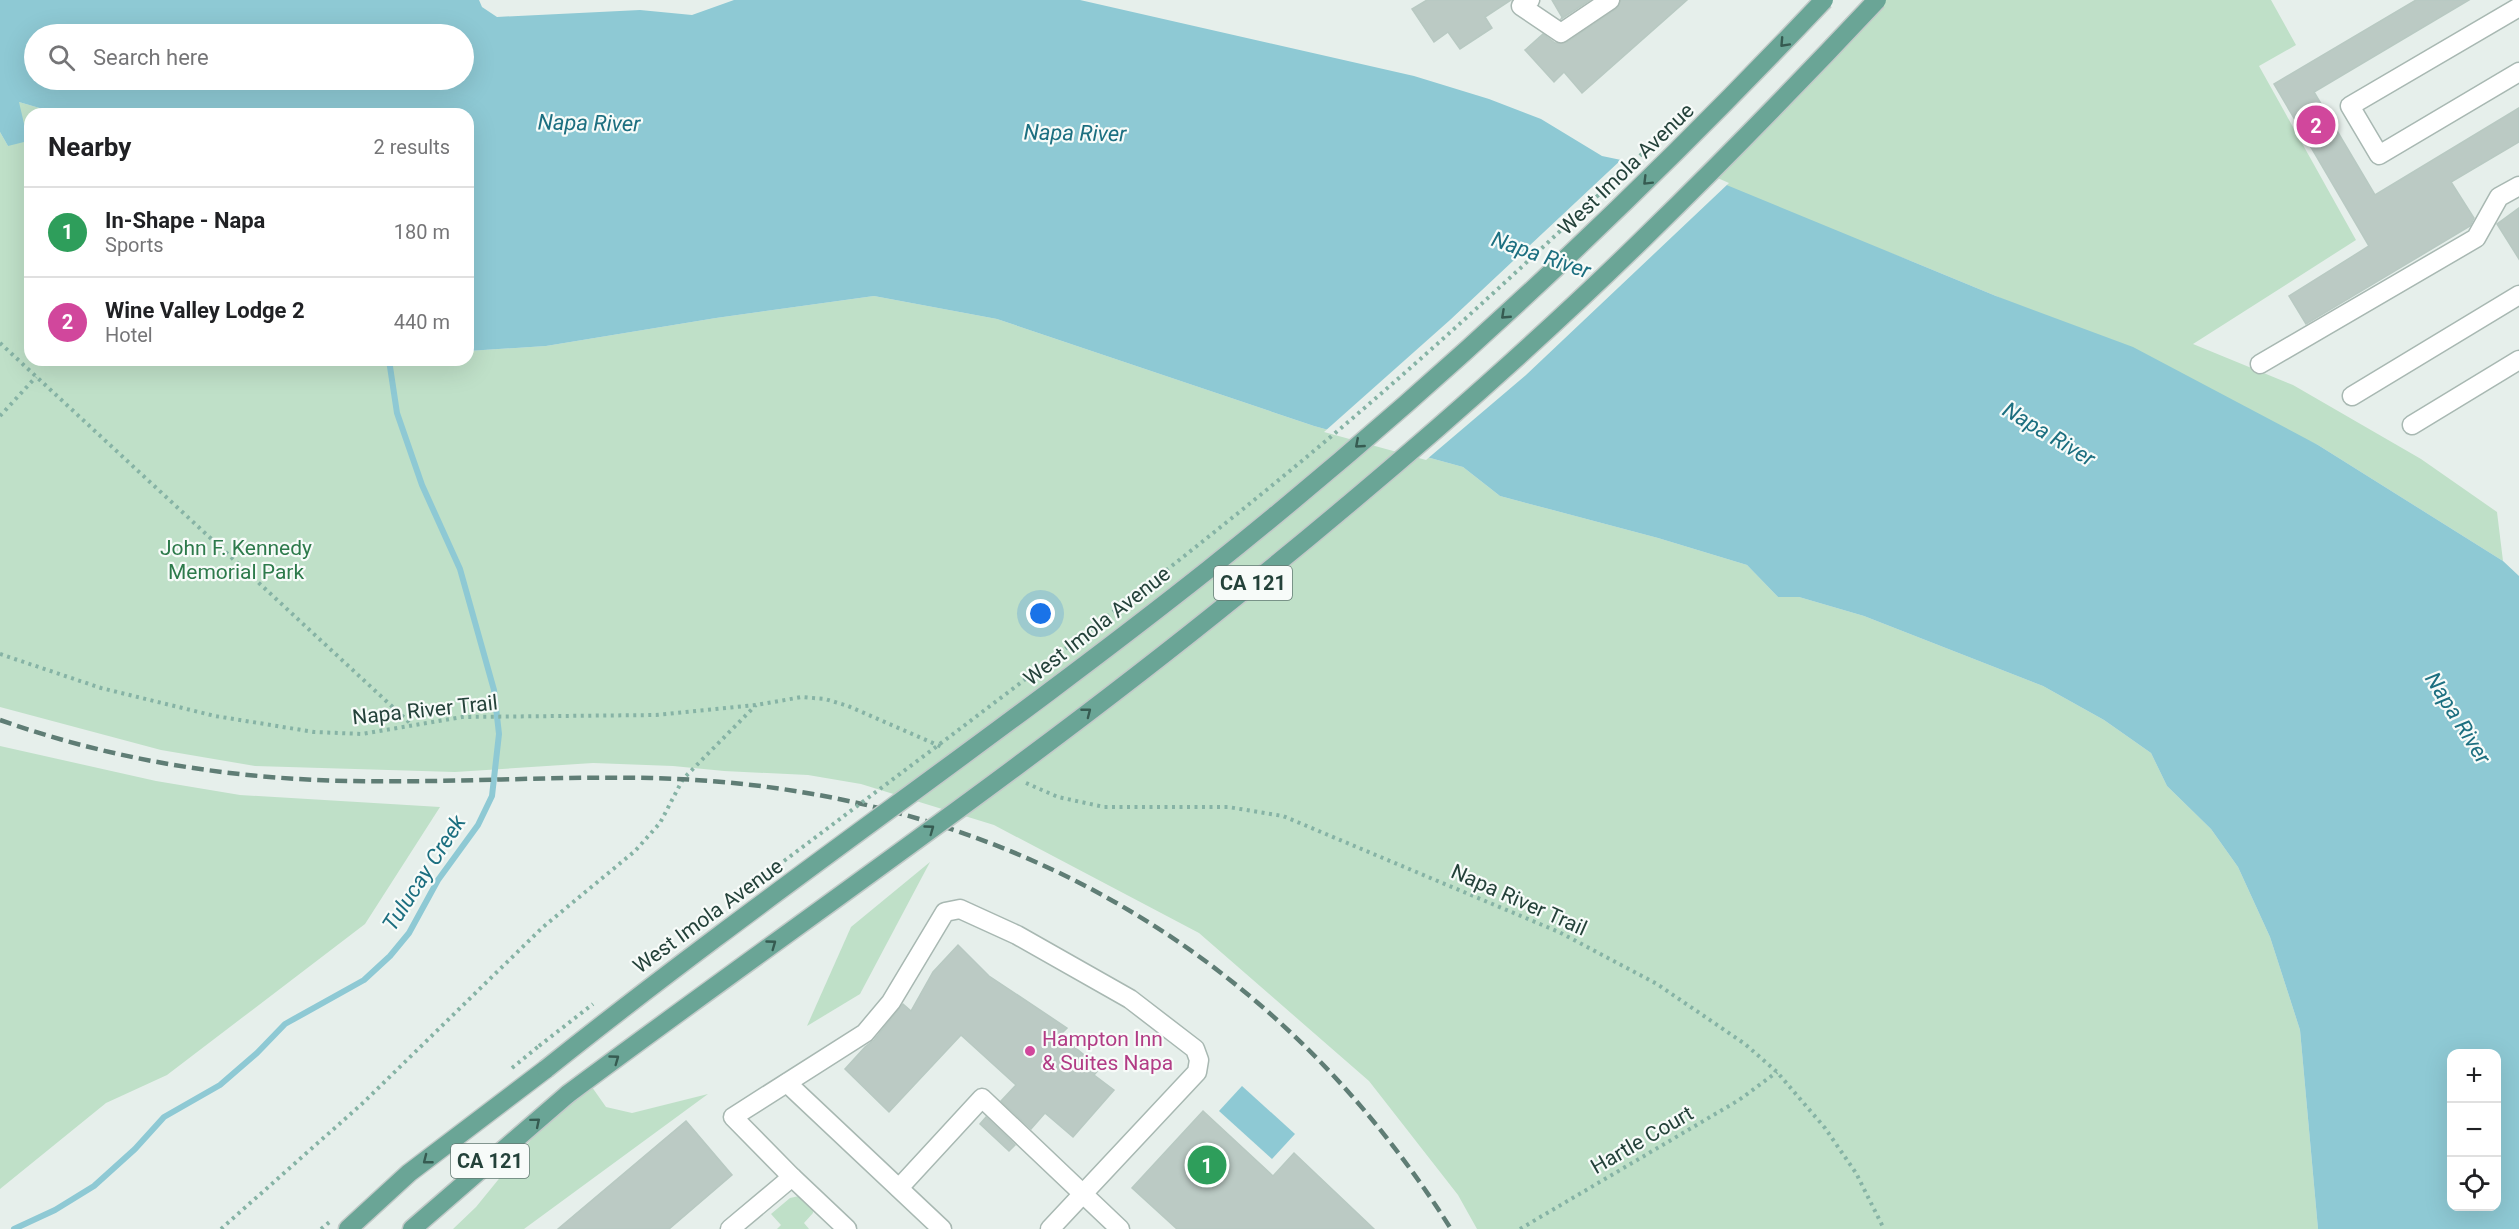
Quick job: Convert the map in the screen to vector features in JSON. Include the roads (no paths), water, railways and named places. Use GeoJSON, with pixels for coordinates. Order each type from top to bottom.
{"type":"FeatureCollection","features":[{"type":"Feature","properties":{"kind":"main road","name":"West Imola Avenue"},"geometry":{"type":"LineString","coordinates":[[348,1229],[409,1173],[546,1069],[647,988],[1054,688],[1210,568],[1350,452],[1477,341],[1614,213],[1750,79],[1824,0]]}},
{"type":"Feature","properties":{"kind":"main road","name":"CA 121"},"geometry":{"type":"LineString","coordinates":[[412,1229],[568,1094],[1077,720],[1234,598],[1375,482],[1503,370],[1641,242],[1778,106],[1877,0]]}},
{"type":"Feature","properties":{"kind":"lane"},"geometry":{"type":"LineString","coordinates":[[1530,0],[1521,6],[1561,33],[1610,0]]}},
{"type":"Feature","properties":{"kind":"lane"},"geometry":{"type":"LineString","coordinates":[[2519,7],[2350,106],[2379,155],[2519,72]]}},
{"type":"Feature","properties":{"kind":"lane"},"geometry":{"type":"LineString","coordinates":[[2260,364],[2476,238],[2499,197],[2519,186]]}},
{"type":"Feature","properties":{"kind":"lane"},"geometry":{"type":"LineString","coordinates":[[2352,396],[2519,295]]}},
{"type":"Feature","properties":{"kind":"lane"},"geometry":{"type":"LineString","coordinates":[[2412,425],[2519,360]]}},
{"type":"Feature","properties":{"kind":"lane"},"geometry":{"type":"LineString","coordinates":[[847,1229],[792,1178],[733,1117],[865,1033],[891,1002],[945,912],[960,909],[1017,935],[1130,999],[1195,1049],[1199,1060],[1197,1072],[1050,1229]]}},
{"type":"Feature","properties":{"kind":"lane"},"geometry":{"type":"LineString","coordinates":[[788,1083],[942,1229]]}},
{"type":"Feature","properties":{"kind":"lane"},"geometry":{"type":"LineString","coordinates":[[899,1188],[981,1098],[1120,1229]]}},
{"type":"Feature","properties":{"kind":"lane"},"geometry":{"type":"LineString","coordinates":[[730,1229],[792,1178]]}},
{"type":"Feature","properties":{"kind":"water","name":"Napa River"},"geometry":{"type":"Polygon","coordinates":[[[0,0],[479,0],[482,7],[497,17],[640,10],[692,15],[734,0],[1080,0],[1414,76],[1489,99],[1541,119],[1602,156],[1712,179],[1996,296],[2133,347],[2318,445],[2503,561],[2519,576],[2519,1229],[2318,1229],[2300,1030],[2270,937],[2238,867],[2211,829],[2167,786],[2151,753],[2104,720],[2043,686],[1864,616],[1799,597],[1778,597],[1747,565],[1658,538],[1500,496],[1463,467],[1314,426],[997,319],[874,296],[716,318],[546,346],[474,351],[474,108],[40,108],[19,102],[24,124],[24,142],[8,146],[0,132],[0,0]]]}},
{"type":"Feature","properties":{"kind":"water"},"geometry":{"type":"Polygon","coordinates":[[[1242,1086],[1295,1134],[1272,1159],[1219,1111],[1242,1086]]]}},
{"type":"Feature","properties":{"kind":"waterway","name":"Tulucay Creek"},"geometry":{"type":"LineString","coordinates":[[14,1229],[55,1210],[94,1186],[135,1149],[164,1117],[220,1085],[257,1053],[285,1024],[364,980],[390,956],[409,933],[438,880],[478,825],[492,796],[499,734],[494,690],[460,569],[422,485],[397,413],[390,366]]}},
{"type":"Feature","properties":{"kind":"railway"},"geometry":{"type":"LineString","coordinates":[[0,720],[43,734],[129,756],[173,765],[261,776],[351,781],[651,778],[775,788],[893,812],[1005,849],[1110,899],[1208,963],[1297,1039],[1379,1128],[1451,1229]]}},
{"type":"Feature","properties":{"kind":"place","name":"Wine Valley Lodge 2"},"geometry":{"type":"Point","coordinates":[2316,125]}},
{"type":"Feature","properties":{"kind":"place","name":"Hampton Inn & Suites Napa"},"geometry":{"type":"Point","coordinates":[1030,1051]}},
{"type":"Feature","properties":{"kind":"place","name":"In-Shape - Napa"},"geometry":{"type":"Point","coordinates":[1207,1165]}},
{"type":"Feature","properties":{"kind":"park label","name":"John F. Kennedy Memorial Park"},"geometry":{"type":"Point","coordinates":[236,560]}}]}
